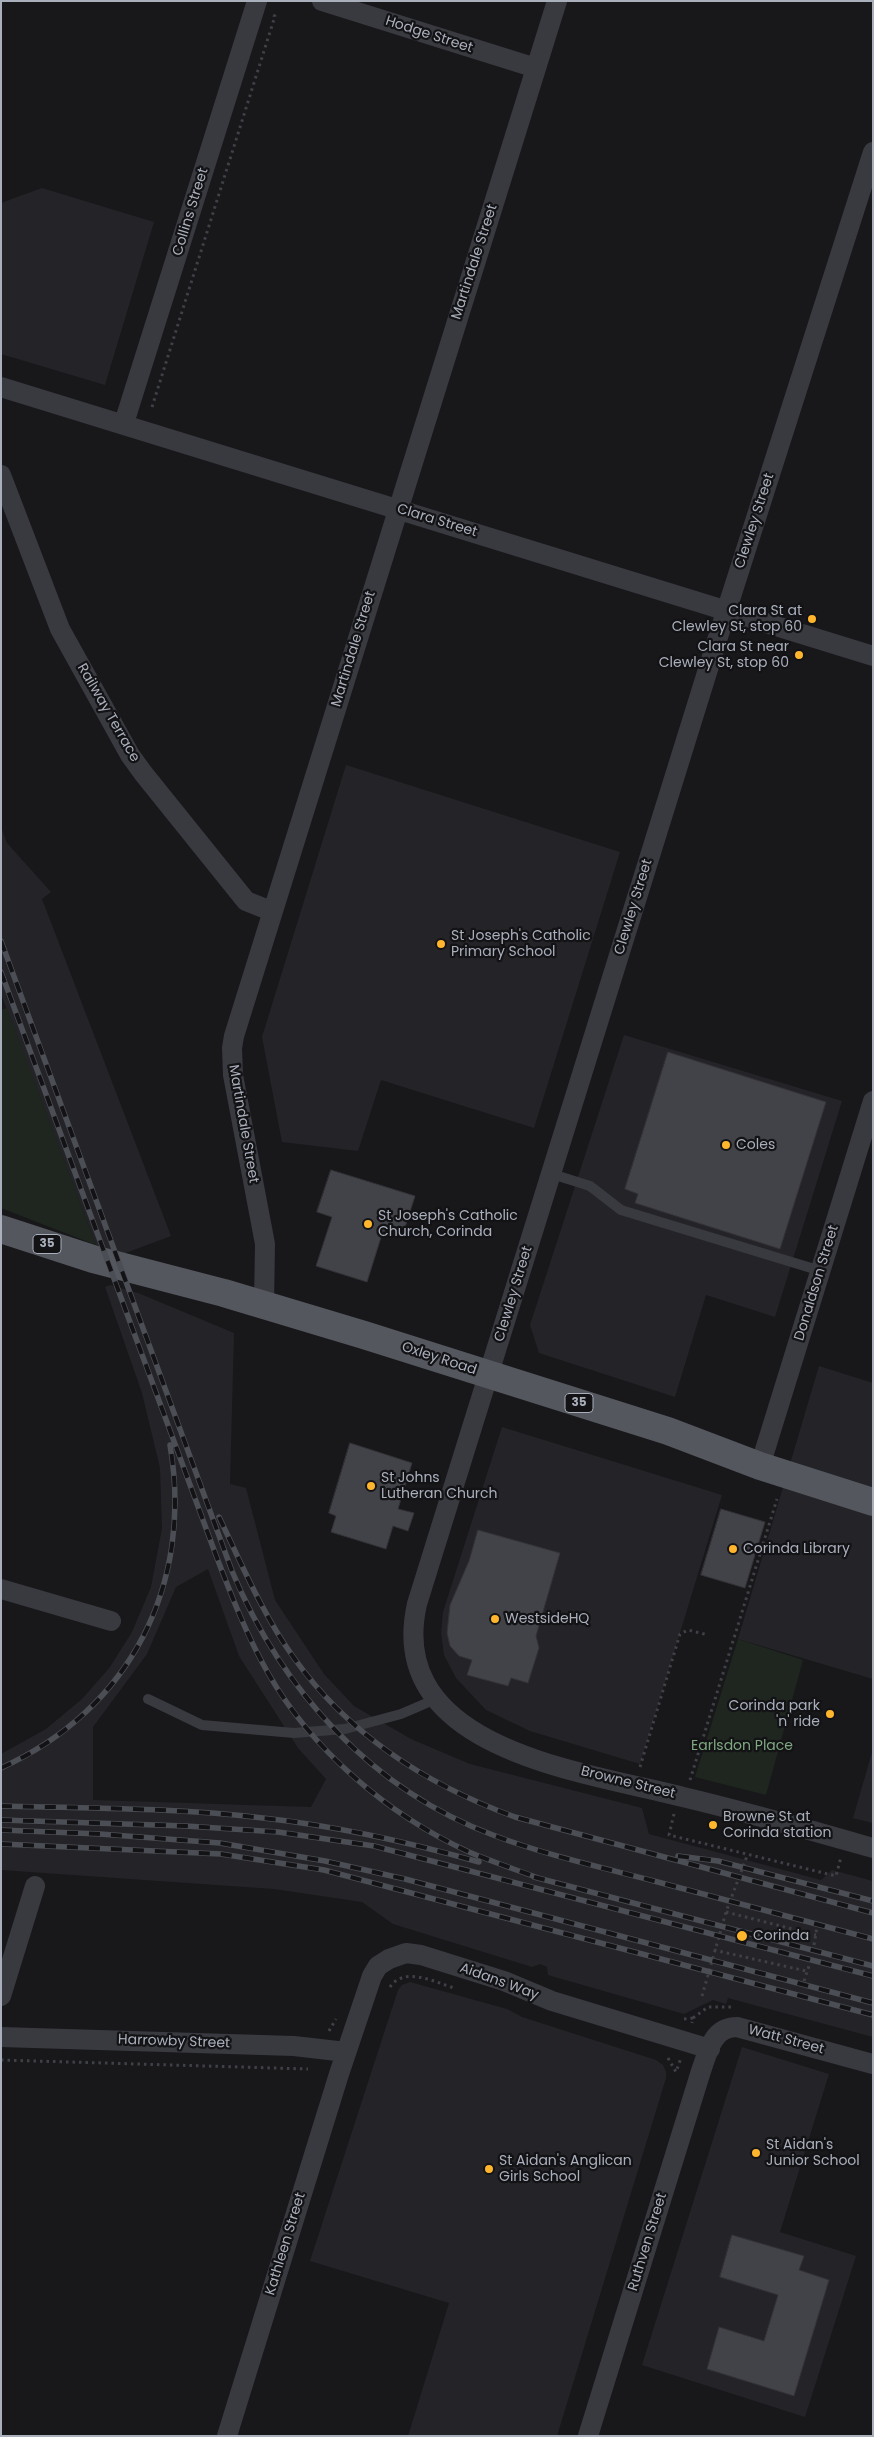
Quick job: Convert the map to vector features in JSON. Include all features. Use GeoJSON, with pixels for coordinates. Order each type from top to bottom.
{"type":"FeatureCollection","features":[{"type":"Feature","properties":{"kind":"main road","name":"Oxley Road"},"geometry":{"type":"LineString","coordinates":[[1,1229],[94,1259],[264,1305],[668,1431],[760,1466],[873,1502]]}},
{"type":"Feature","properties":{"kind":"street","name":"Hodge Street"},"geometry":{"type":"LineString","coordinates":[[322,1],[536,68]]}},
{"type":"Feature","properties":{"kind":"street","name":"Martindale Street"},"geometry":{"type":"LineString","coordinates":[[264,1305],[265,1244],[233,1075],[232,1048],[237,1022],[396,509],[557,1]]}},
{"type":"Feature","properties":{"kind":"street","name":"Collins Street"},"geometry":{"type":"LineString","coordinates":[[124,424],[256,5]]}},
{"type":"Feature","properties":{"kind":"street","name":"Clewley Street"},"geometry":{"type":"LineString","coordinates":[[418,1665],[412,1628],[417,1604],[727,610],[873,152]]}},
{"type":"Feature","properties":{"kind":"street","name":"Clara Street"},"geometry":{"type":"LineString","coordinates":[[1,387],[873,656]]}},
{"type":"Feature","properties":{"kind":"street","name":"Railway Terrace"},"geometry":{"type":"LineString","coordinates":[[1,475],[60,630],[130,755],[246,901],[271,911]]}},
{"type":"Feature","properties":{"kind":"street","name":"Donaldson Street"},"geometry":{"type":"LineString","coordinates":[[760,1466],[873,1101]]}},
{"type":"Feature","properties":{"kind":"street"},"geometry":{"type":"LineString","coordinates":[[1,1589],[111,1621]]}},
{"type":"Feature","properties":{"kind":"street","name":"Browne Street"},"geometry":{"type":"LineString","coordinates":[[418,1665],[436,1699],[444,1709],[471,1731],[518,1754],[557,1766],[682,1796],[873,1848]]}},
{"type":"Feature","properties":{"kind":"street"},"geometry":{"type":"LineString","coordinates":[[1,1996],[35,1886]]}},
{"type":"Feature","properties":{"kind":"street","name":"Aidans Way"},"geometry":{"type":"LineString","coordinates":[[346,2052],[375,1971],[389,1958],[406,1953],[421,1955],[476,1972],[504,1981],[552,2001],[710,2049]]}},
{"type":"Feature","properties":{"kind":"street","name":"Watt Street"},"geometry":{"type":"LineString","coordinates":[[710,2049],[716,2035],[728,2027],[737,2027],[873,2064]]}},
{"type":"Feature","properties":{"kind":"street","name":"Harrowby Street"},"geometry":{"type":"LineString","coordinates":[[1,2037],[294,2046],[346,2052]]}},
{"type":"Feature","properties":{"kind":"street","name":"Ruthven Street"},"geometry":{"type":"LineString","coordinates":[[588,2436],[710,2049]]}},
{"type":"Feature","properties":{"kind":"street","name":"Kathleen Street"},"geometry":{"type":"LineString","coordinates":[[227,2436],[346,2052]]}},
{"type":"Feature","properties":{"kind":"lane"},"geometry":{"type":"LineString","coordinates":[[552,1174],[590,1186],[621,1210],[821,1271]]}},
{"type":"Feature","properties":{"kind":"lane"},"geometry":{"type":"LineString","coordinates":[[148,1699],[202,1725],[294,1733],[345,1729],[401,1714],[436,1699]]}},
{"type":"Feature","properties":{"kind":"path"},"geometry":{"type":"LineString","coordinates":[[152,407],[275,16],[256,5]]}},
{"type":"Feature","properties":{"kind":"path"},"geometry":{"type":"LineString","coordinates":[[690,1781],[778,1499]]}},
{"type":"Feature","properties":{"kind":"path"},"geometry":{"type":"LineString","coordinates":[[640,1767],[680,1634],[688,1630],[708,1635]]}},
{"type":"Feature","properties":{"kind":"path"},"geometry":{"type":"LineString","coordinates":[[674,1813],[669,1835],[746,1856],[836,1876],[842,1855]]}},
{"type":"Feature","properties":{"kind":"path"},"geometry":{"type":"LineString","coordinates":[[702,1996],[714,1950],[746,1856]]}},
{"type":"Feature","properties":{"kind":"path"},"geometry":{"type":"LineString","coordinates":[[726,1912],[816,1935]]}},
{"type":"Feature","properties":{"kind":"path"},"geometry":{"type":"LineString","coordinates":[[814,1945],[817,1928]]}},
{"type":"Feature","properties":{"kind":"path"},"geometry":{"type":"LineString","coordinates":[[714,1950],[806,1971]]}},
{"type":"Feature","properties":{"kind":"path"},"geometry":{"type":"LineString","coordinates":[[804,1981],[810,1963]]}},
{"type":"Feature","properties":{"kind":"path"},"geometry":{"type":"LineString","coordinates":[[387,1995],[391,1984],[405,1976],[461,1990]]}},
{"type":"Feature","properties":{"kind":"path"},"geometry":{"type":"LineString","coordinates":[[1,2060],[316,2070],[331,2025],[339,2015]]}},
{"type":"Feature","properties":{"kind":"path"},"geometry":{"type":"LineString","coordinates":[[662,2054],[669,2058],[676,2072],[693,2018],[681,2019]]}},
{"type":"Feature","properties":{"kind":"shaded area"},"geometry":{"type":"Polygon","coordinates":[[[42,188],[154,222],[105,385],[1,354],[1,203],[42,188]]]}},
{"type":"Feature","properties":{"kind":"shaded area","name":"St Joseph's Catholic Primary School"},"geometry":{"type":"Polygon","coordinates":[[[346,765],[620,852],[534,1128],[381,1080],[358,1151],[282,1142],[262,1037],[346,765]]]}},
{"type":"Feature","properties":{"kind":"shaded area"},"geometry":{"type":"Polygon","coordinates":[[[1,827],[7,843],[51,892],[42,899],[171,1236],[123,1254],[96,1245],[1,994],[1,827]]]}},
{"type":"Feature","properties":{"kind":"shaded area"},"geometry":{"type":"Polygon","coordinates":[[[624,1035],[842,1101],[775,1317],[706,1295],[675,1397],[539,1353],[530,1325],[624,1035]]]}},
{"type":"Feature","properties":{"kind":"shaded area"},"geometry":{"type":"Polygon","coordinates":[[[110,1285],[138,1293],[234,1333],[230,1484],[246,1488],[275,1600],[324,1674],[354,1706],[411,1739],[470,1764],[642,1808],[649,1834],[821,1880],[832,1870],[873,1881],[873,2037],[728,1998],[726,2004],[713,2000],[684,2014],[548,1975],[547,1967],[540,1964],[532,1967],[393,1924],[362,1902],[274,1889],[1,1870],[1,1754],[46,1729],[82,1699],[110,1667],[132,1632],[151,1587],[162,1528],[160,1468],[142,1393],[105,1287],[110,1285]],[[208,1569],[176,1587],[147,1654],[93,1727],[93,1800],[311,1807],[326,1779],[298,1748],[239,1656],[208,1569]]]}},
{"type":"Feature","properties":{"kind":"shaded area"},"geometry":{"type":"Polygon","coordinates":[[[819,1366],[873,1383],[873,1679],[738,1639],[819,1366]]]}},
{"type":"Feature","properties":{"kind":"shaded area"},"geometry":{"type":"Polygon","coordinates":[[[502,1427],[722,1495],[640,1764],[530,1731],[486,1710],[456,1678],[444,1655],[441,1633],[443,1612],[502,1427]]]}},
{"type":"Feature","properties":{"kind":"shaded area"},"geometry":{"type":"Polygon","coordinates":[[[873,1749],[873,1823],[853,1818],[873,1749]]]}},
{"type":"Feature","properties":{"kind":"shaded area","name":"St Aidan's Anglican Girls School"},"geometry":{"type":"Polygon","coordinates":[[[410,1982],[507,2009],[522,2017],[656,2060],[663,2065],[666,2072],[666,2078],[557,2436],[408,2436],[449,2303],[310,2261],[398,1990],[402,1985],[410,1982]]]}},
{"type":"Feature","properties":{"kind":"shaded area","name":"St Aidan's Junior School"},"geometry":{"type":"Polygon","coordinates":[[[742,2047],[829,2074],[780,2232],[856,2256],[805,2417],[642,2365],[742,2047]]]}},
{"type":"Feature","properties":{"kind":"green space"},"geometry":{"type":"Polygon","coordinates":[[[7,1008],[96,1245],[1,1208],[1,1010],[7,1008]]]}},
{"type":"Feature","properties":{"kind":"green space","name":"Earlsdon Place"},"geometry":{"type":"Polygon","coordinates":[[[738,1639],[803,1660],[766,1795],[695,1777],[738,1639]]]}},
{"type":"Feature","properties":{"kind":"building","name":"Coles"},"geometry":{"type":"Polygon","coordinates":[[[668,1052],[826,1102],[780,1249],[635,1203],[638,1194],[625,1189],[668,1052]]]}},
{"type":"Feature","properties":{"kind":"building","name":"St Joseph's Catholic Church, Corinda"},"geometry":{"type":"Polygon","coordinates":[[[331,1170],[415,1196],[402,1237],[383,1231],[367,1282],[316,1266],[332,1217],[317,1212],[331,1170]]]}},
{"type":"Feature","properties":{"kind":"building","name":"St Johns Lutheran Church"},"geometry":{"type":"Polygon","coordinates":[[[350,1443],[412,1463],[398,1509],[414,1513],[408,1531],[393,1526],[386,1549],[331,1532],[336,1516],[329,1513],[350,1443]]]}},
{"type":"Feature","properties":{"kind":"building","name":"Corinda Library"},"geometry":{"type":"Polygon","coordinates":[[[721,1509],[765,1522],[745,1588],[701,1575],[721,1509]]]}},
{"type":"Feature","properties":{"kind":"building","name":"WestsideHQ"},"geometry":{"type":"Polygon","coordinates":[[[478,1530],[560,1553],[536,1636],[539,1648],[528,1683],[511,1678],[508,1686],[467,1675],[472,1660],[459,1656],[450,1646],[447,1633],[450,1605],[469,1561],[478,1530]]]}},
{"type":"Feature","properties":{"kind":"building"},"geometry":{"type":"Polygon","coordinates":[[[732,2235],[804,2256],[799,2270],[829,2280],[794,2396],[707,2369],[719,2327],[764,2341],[778,2295],[720,2277],[732,2235]]]}},
{"type":"Feature","properties":{"kind":"railway"},"geometry":{"type":"LineString","coordinates":[[1,941],[232,1571],[252,1614],[276,1656],[304,1695],[370,1763],[408,1791],[449,1816],[493,1835],[532,1849],[873,1939]]}},
{"type":"Feature","properties":{"kind":"railway"},"geometry":{"type":"LineString","coordinates":[[1,972],[217,1558],[234,1602],[268,1673],[286,1701],[330,1754],[381,1799],[439,1837],[469,1852],[541,1879]]}},
{"type":"Feature","properties":{"kind":"railway"},"geometry":{"type":"LineString","coordinates":[[1,1768],[46,1743],[85,1713],[117,1677],[143,1637],[161,1593],[172,1546],[175,1496],[170,1445]]}},
{"type":"Feature","properties":{"kind":"railway"},"geometry":{"type":"LineString","coordinates":[[219,1517],[272,1625],[316,1686],[339,1711],[365,1734],[421,1773],[482,1804],[515,1817],[873,1913]]}},
{"type":"Feature","properties":{"kind":"railway"},"geometry":{"type":"LineString","coordinates":[[1,1806],[165,1810],[263,1818],[318,1825],[372,1835],[479,1862]]}},
{"type":"Feature","properties":{"kind":"railway"},"geometry":{"type":"LineString","coordinates":[[1,1820],[186,1826],[278,1832],[374,1846],[873,1976]]}},
{"type":"Feature","properties":{"kind":"railway"},"geometry":{"type":"LineString","coordinates":[[1,1830],[100,1834],[220,1843],[325,1861],[405,1879],[873,2003]]}},
{"type":"Feature","properties":{"kind":"railway"},"geometry":{"type":"LineString","coordinates":[[1,1844],[221,1854],[324,1870],[873,2015]]}},
{"type":"Feature","properties":{"kind":"railway"},"geometry":{"type":"LineString","coordinates":[[678,1856],[718,1861],[873,1901]]}},
{"type":"Feature","properties":{"kind":"railway"},"geometry":{"type":"LineString","coordinates":[[534,1877],[873,1966]]}},
{"type":"Feature","properties":{"kind":"place","name":"Clara St at Clewley St, stop 60"},"geometry":{"type":"Point","coordinates":[812,619]}},
{"type":"Feature","properties":{"kind":"place","name":"Clara St near Clewley St, stop 60"},"geometry":{"type":"Point","coordinates":[799,655]}},
{"type":"Feature","properties":{"kind":"place","name":"St Joseph's Catholic Primary School"},"geometry":{"type":"Point","coordinates":[441,944]}},
{"type":"Feature","properties":{"kind":"place","name":"Coles"},"geometry":{"type":"Point","coordinates":[726,1145]}},
{"type":"Feature","properties":{"kind":"place","name":"St Joseph's Catholic Church, Corinda"},"geometry":{"type":"Point","coordinates":[368,1224]}},
{"type":"Feature","properties":{"kind":"place","name":"St Johns Lutheran Church"},"geometry":{"type":"Point","coordinates":[371,1486]}},
{"type":"Feature","properties":{"kind":"place","name":"Corinda Library"},"geometry":{"type":"Point","coordinates":[733,1549]}},
{"type":"Feature","properties":{"kind":"place","name":"WestsideHQ"},"geometry":{"type":"Point","coordinates":[495,1619]}},
{"type":"Feature","properties":{"kind":"place","name":"Corinda park 'n' ride"},"geometry":{"type":"Point","coordinates":[830,1714]}},
{"type":"Feature","properties":{"kind":"place","name":"Browne St at Corinda station"},"geometry":{"type":"Point","coordinates":[713,1825]}},
{"type":"Feature","properties":{"kind":"place","name":"Corinda"},"geometry":{"type":"Point","coordinates":[742,1936]}},
{"type":"Feature","properties":{"kind":"place","name":"St Aidan's Junior School"},"geometry":{"type":"Point","coordinates":[756,2153]}},
{"type":"Feature","properties":{"kind":"place","name":"St Aidan's Anglican Girls School"},"geometry":{"type":"Point","coordinates":[489,2169]}}]}
